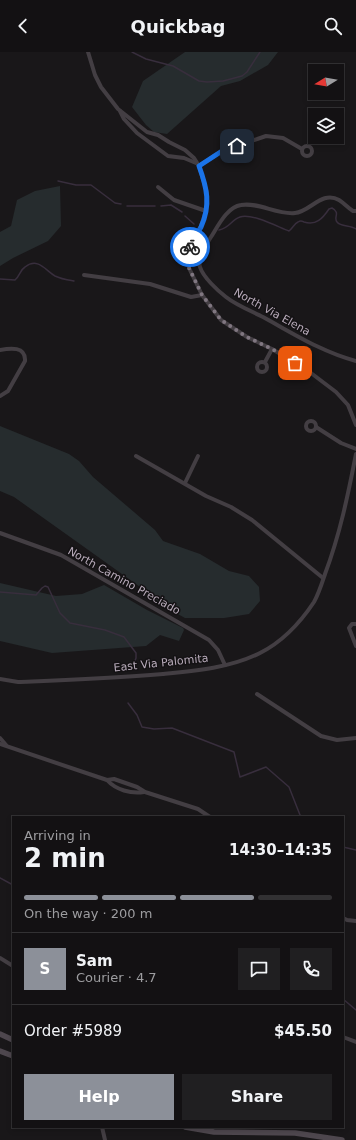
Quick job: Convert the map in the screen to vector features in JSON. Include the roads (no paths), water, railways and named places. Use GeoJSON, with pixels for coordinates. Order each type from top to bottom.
{"type":"FeatureCollection","features":[{"type":"Feature","properties":{"kind":"main road"},"geometry":{"type":"LineString","coordinates":[[0,1034],[12,1040]]}},
{"type":"Feature","properties":{"kind":"main road"},"geometry":{"type":"LineString","coordinates":[[0,1050],[12,1056]]}},
{"type":"Feature","properties":{"kind":"main road"},"geometry":{"type":"LineString","coordinates":[[191,1128],[214,1132],[295,1133],[342,1140]]}},
{"type":"Feature","properties":{"kind":"main road"},"geometry":{"type":"LineString","coordinates":[[213,1128],[220,1131]]}},
{"type":"Feature","properties":{"kind":"street"},"geometry":{"type":"LineString","coordinates":[[88,52],[95,75],[101,87],[124,119],[137,133],[168,156],[184,158],[197,164]]}},
{"type":"Feature","properties":{"kind":"street"},"geometry":{"type":"LineString","coordinates":[[118,109],[147,132],[158,135],[185,150],[194,158],[197,164],[207,193],[206,211],[200,229],[189,250],[188,257],[189,268],[202,295],[221,320],[247,337],[272,349],[307,370],[336,392],[348,406],[356,425]]}},
{"type":"Feature","properties":{"kind":"street"},"geometry":{"type":"LineString","coordinates":[[197,164],[222,151],[266,136],[283,138],[302,149]]}},
{"type":"Feature","properties":{"kind":"street"},"geometry":{"type":"LineString","coordinates":[[158,187],[174,200],[206,211]]}},
{"type":"Feature","properties":{"kind":"street","name":"North Via Elena"},"geometry":{"type":"LineString","coordinates":[[356,211],[353,211],[338,199],[332,197],[322,199],[307,210],[296,213],[251,205],[240,205],[234,207],[218,226],[201,256],[200,267],[209,281],[226,298],[319,348],[340,357],[356,361]]}},
{"type":"Feature","properties":{"kind":"street"},"geometry":{"type":"LineString","coordinates":[[84,275],[150,284],[191,297],[202,295]]}},
{"type":"Feature","properties":{"kind":"street"},"geometry":{"type":"LineString","coordinates":[[0,350],[16,349],[26,354],[25,361],[8,391],[1,397]]}},
{"type":"Feature","properties":{"kind":"street"},"geometry":{"type":"LineString","coordinates":[[265,362],[272,349]]}},
{"type":"Feature","properties":{"kind":"street"},"geometry":{"type":"LineString","coordinates":[[316,427],[341,443],[356,448]]}},
{"type":"Feature","properties":{"kind":"street","name":"East Via Palomita"},"geometry":{"type":"LineString","coordinates":[[0,679],[18,682],[139,676],[194,671],[242,661],[282,640],[300,621],[315,600],[335,547],[343,518],[356,454]]}},
{"type":"Feature","properties":{"kind":"street"},"geometry":{"type":"LineString","coordinates":[[136,456],[206,496],[231,507],[252,520],[323,578]]}},
{"type":"Feature","properties":{"kind":"street"},"geometry":{"type":"LineString","coordinates":[[185,483],[198,456]]}},
{"type":"Feature","properties":{"kind":"street","name":"North Camino Preciado"},"geometry":{"type":"LineString","coordinates":[[0,533],[61,555],[210,640],[218,650],[225,665]]}},
{"type":"Feature","properties":{"kind":"street"},"geometry":{"type":"LineString","coordinates":[[356,624],[352,624],[349,628],[356,646]]}},
{"type":"Feature","properties":{"kind":"street"},"geometry":{"type":"LineString","coordinates":[[257,694],[321,736],[337,740],[356,738]]}},
{"type":"Feature","properties":{"kind":"street"},"geometry":{"type":"LineString","coordinates":[[0,738],[6,745]]}},
{"type":"Feature","properties":{"kind":"street"},"geometry":{"type":"LineString","coordinates":[[0,744],[107,780],[114,780],[137,787],[145,792],[198,809],[208,816]]}},
{"type":"Feature","properties":{"kind":"street"},"geometry":{"type":"LineString","coordinates":[[344,918],[356,921]]}},
{"type":"Feature","properties":{"kind":"street"},"geometry":{"type":"LineString","coordinates":[[0,958],[12,965]]}},
{"type":"Feature","properties":{"kind":"street"},"geometry":{"type":"LineString","coordinates":[[344,1037],[356,1042]]}},
{"type":"Feature","properties":{"kind":"street"},"geometry":{"type":"LineString","coordinates":[[102,1128],[105,1140]]}},
{"type":"Feature","properties":{"kind":"waterway"},"geometry":{"type":"LineString","coordinates":[[132,52],[146,59],[173,66],[199,81],[207,82],[223,81],[242,76],[247,72],[260,52]]}},
{"type":"Feature","properties":{"kind":"waterway"},"geometry":{"type":"LineString","coordinates":[[58,181],[76,185],[91,185],[115,203],[121,204]]}},
{"type":"Feature","properties":{"kind":"waterway"},"geometry":{"type":"LineString","coordinates":[[161,206],[171,205],[182,212]]}},
{"type":"Feature","properties":{"kind":"waterway"},"geometry":{"type":"LineString","coordinates":[[127,206],[155,206]]}},
{"type":"Feature","properties":{"kind":"waterway"},"geometry":{"type":"LineString","coordinates":[[219,230],[226,228],[237,218],[245,216],[258,219],[289,231],[300,221],[308,223],[316,222],[329,209],[332,208],[336,212],[336,220],[339,224],[356,229]]}},
{"type":"Feature","properties":{"kind":"waterway"},"geometry":{"type":"LineString","coordinates":[[185,216],[194,224]]}},
{"type":"Feature","properties":{"kind":"waterway"},"geometry":{"type":"LineString","coordinates":[[0,279],[15,280],[23,268],[34,263],[38,264],[57,277],[74,281]]}},
{"type":"Feature","properties":{"kind":"waterway"},"geometry":{"type":"LineString","coordinates":[[0,592],[36,595],[42,588],[45,586],[48,587],[60,613],[70,623],[105,630],[124,637],[136,653],[136,658],[132,669]]}},
{"type":"Feature","properties":{"kind":"waterway"},"geometry":{"type":"LineString","coordinates":[[128,703],[137,715],[142,727],[154,729],[172,728],[234,752],[240,777],[266,767],[289,787],[302,816]]}},
{"type":"Feature","properties":{"kind":"waterway"},"geometry":{"type":"LineString","coordinates":[[344,847],[356,850]]}},
{"type":"Feature","properties":{"kind":"waterway"},"geometry":{"type":"LineString","coordinates":[[0,878],[12,884]]}},
{"type":"Feature","properties":{"kind":"waterway"},"geometry":{"type":"LineString","coordinates":[[344,1000],[356,1010]]}}]}
